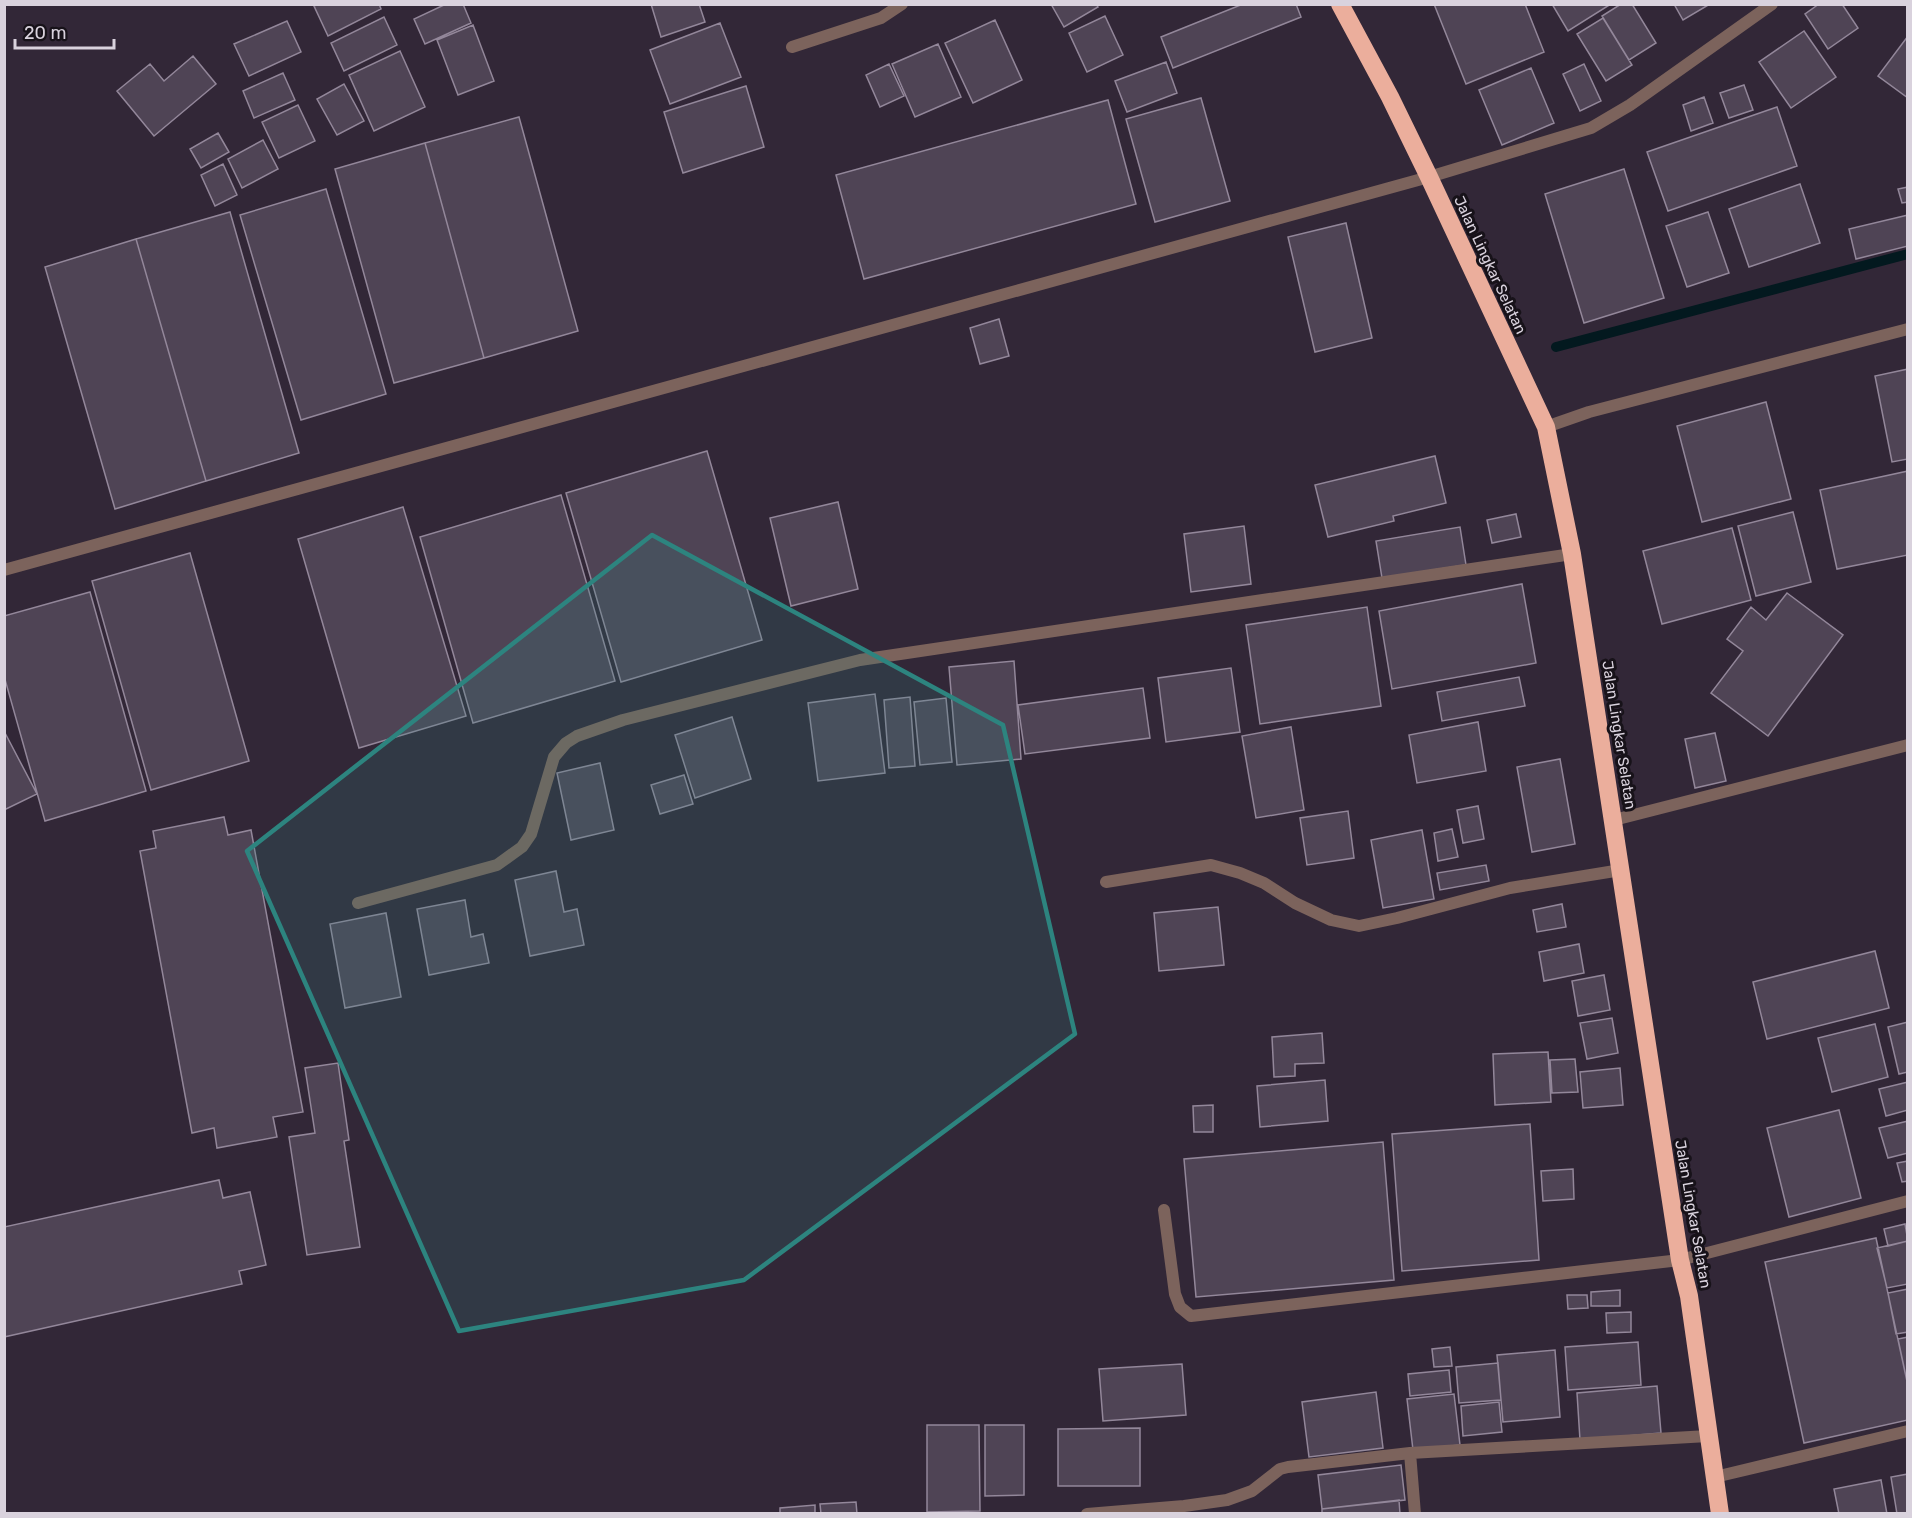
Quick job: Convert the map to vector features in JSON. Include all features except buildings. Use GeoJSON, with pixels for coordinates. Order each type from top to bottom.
{"type":"FeatureCollection","features":[{"type":"Feature","properties":{"kind":"highway","name":"Jalan Lingkar Selatan"},"geometry":{"type":"LineString","coordinates":[[1343,5],[1429,177],[1546,427],[1572,554],[1680,1260],[1689,1296],[1720,1514]]}},
{"type":"Feature","properties":{"kind":"street"},"geometry":{"type":"LineString","coordinates":[[792,47],[881,18],[902,4]]}},
{"type":"Feature","properties":{"kind":"street"},"geometry":{"type":"LineString","coordinates":[[4,570],[1429,177],[1591,128],[1630,105],[1772,4]]}},
{"type":"Feature","properties":{"kind":"street"},"geometry":{"type":"LineString","coordinates":[[1546,427],[1589,412],[1908,329]]}},
{"type":"Feature","properties":{"kind":"street"},"geometry":{"type":"LineString","coordinates":[[358,903],[497,865],[512,856],[522,848],[531,834],[554,757],[566,743],[577,736],[623,720],[860,660],[1572,554]]}},
{"type":"Feature","properties":{"kind":"street"},"geometry":{"type":"LineString","coordinates":[[1614,820],[1908,745]]}},
{"type":"Feature","properties":{"kind":"street"},"geometry":{"type":"LineString","coordinates":[[1106,882],[1211,865],[1264,883],[1296,903],[1331,920],[1359,926],[1510,888],[1621,870]]}},
{"type":"Feature","properties":{"kind":"street"},"geometry":{"type":"LineString","coordinates":[[1164,1210],[1175,1294],[1180,1307],[1191,1316],[1680,1260],[1908,1201]]}},
{"type":"Feature","properties":{"kind":"street"},"geometry":{"type":"LineString","coordinates":[[1715,1477],[1908,1431]]}},
{"type":"Feature","properties":{"kind":"street"},"geometry":{"type":"LineString","coordinates":[[1087,1514],[1227,1500],[1252,1491],[1280,1469],[1288,1467],[1410,1453],[1708,1436]]}},
{"type":"Feature","properties":{"kind":"street"},"geometry":{"type":"LineString","coordinates":[[1410,1453],[1415,1514]]}},
{"type":"Feature","properties":{"kind":"highlighted area"},"geometry":{"type":"Polygon","coordinates":[[[652,535],[1003,725],[1075,1034],[744,1280],[459,1331],[247,851],[652,535]]]}},
{"type":"Feature","properties":{"kind":"waterway"},"geometry":{"type":"LineString","coordinates":[[1556,347],[1908,254]]}}]}
